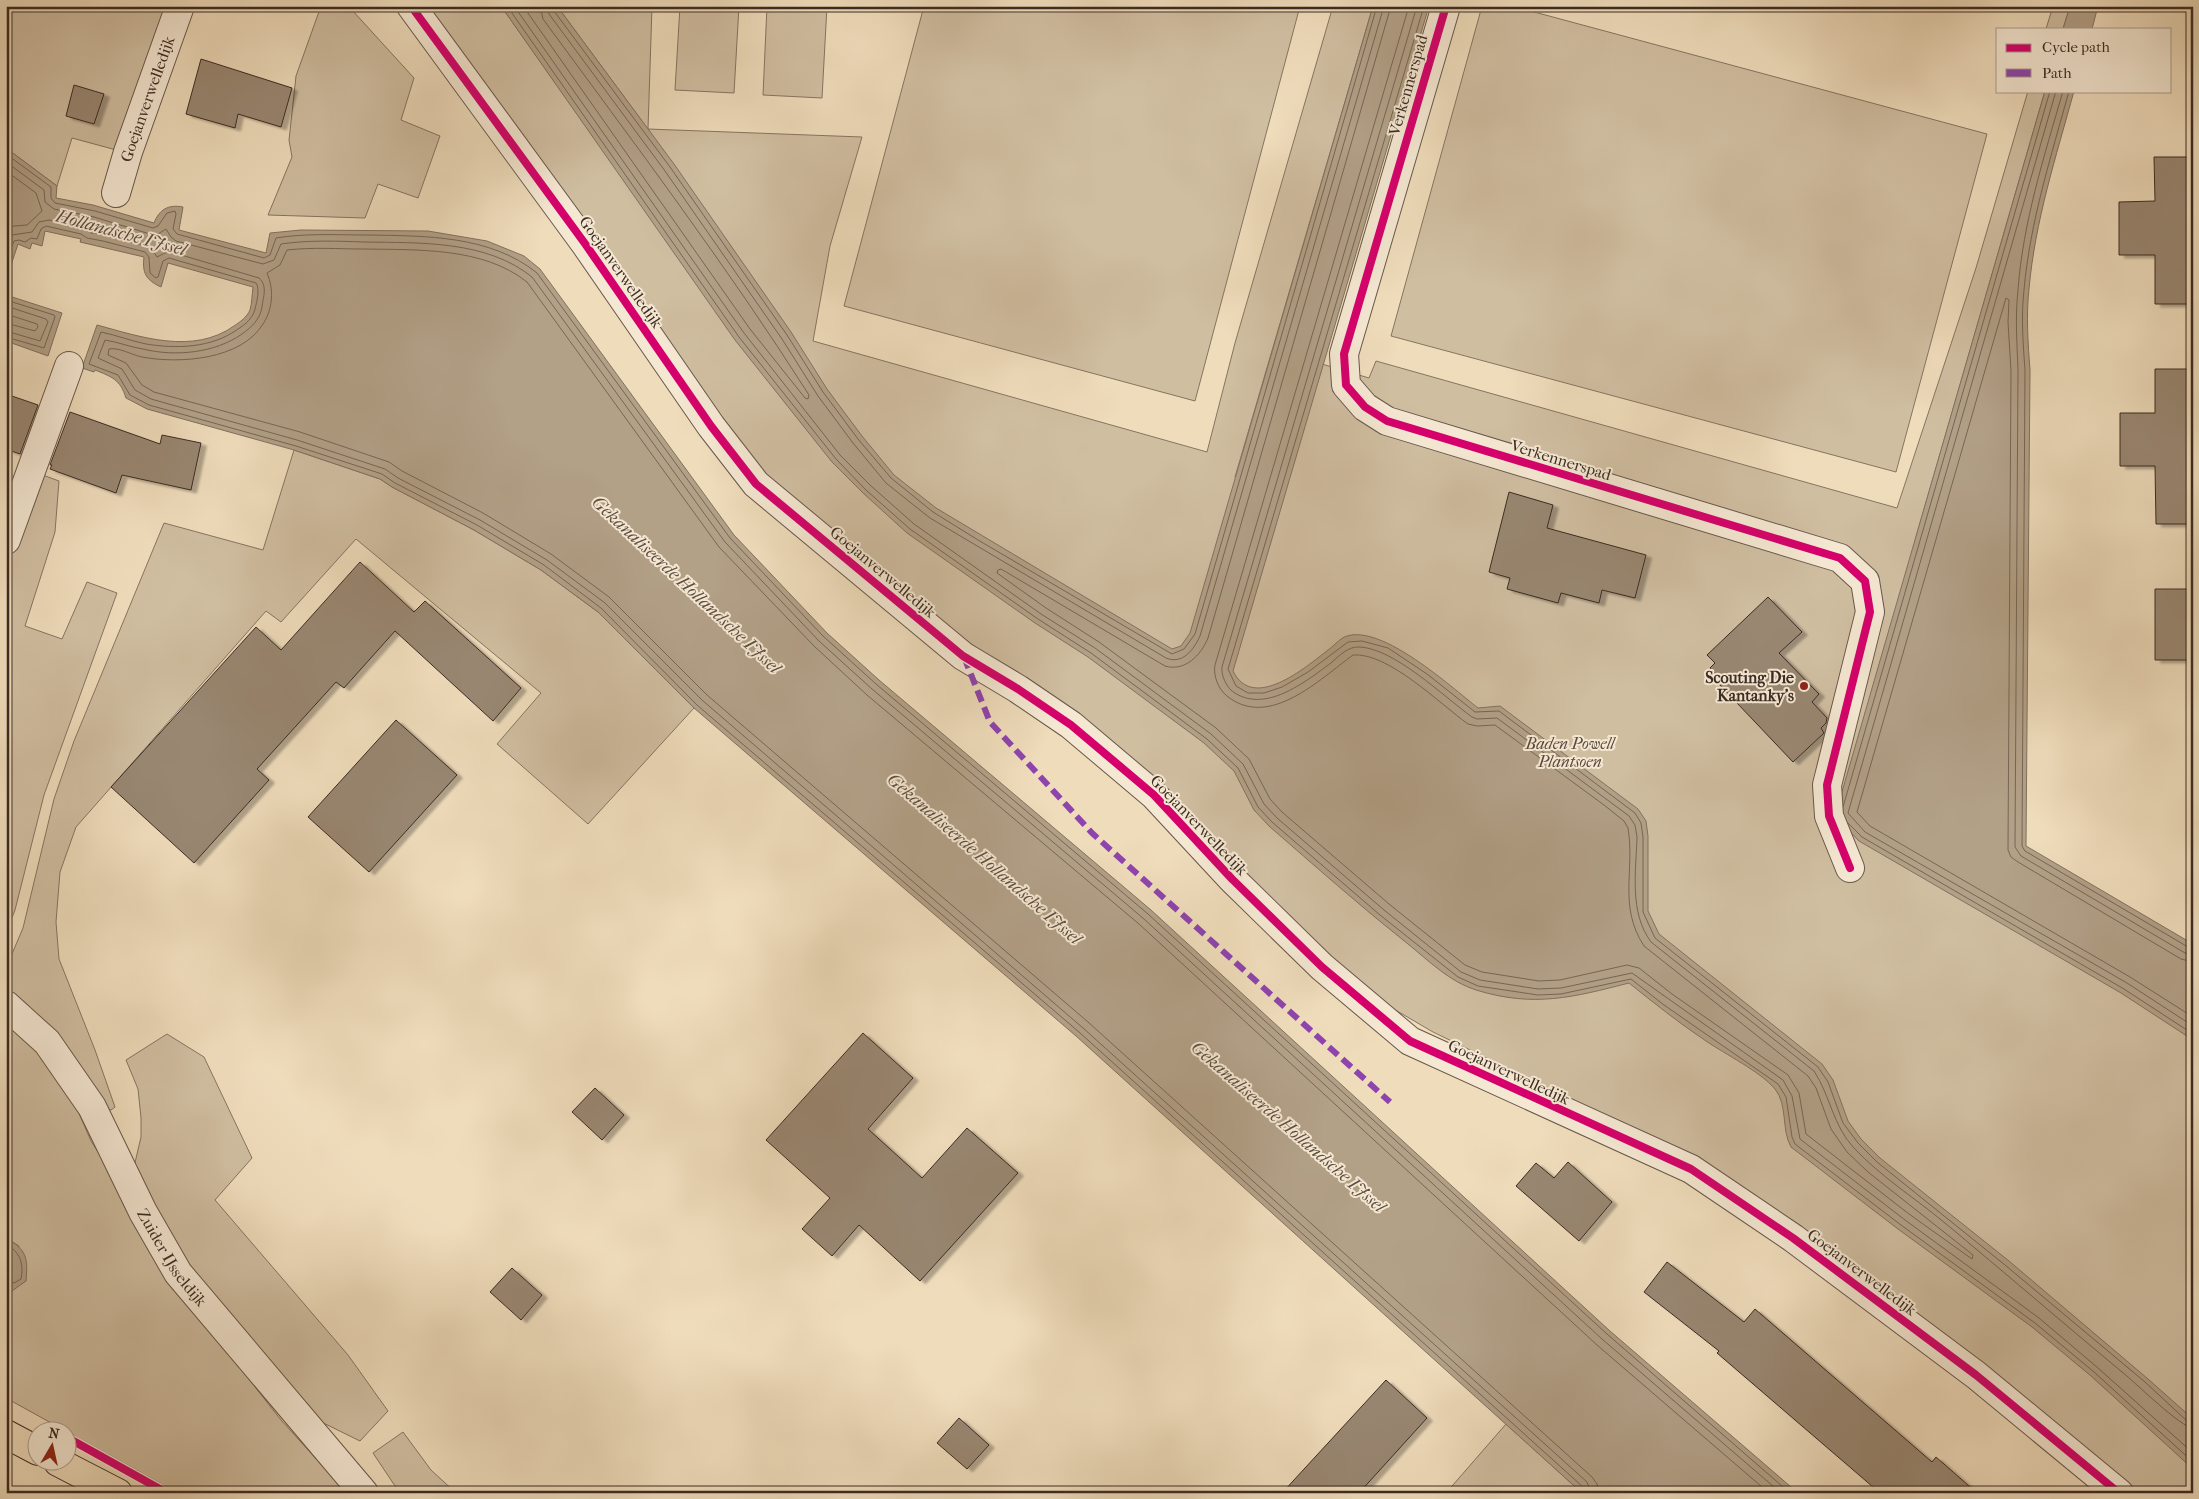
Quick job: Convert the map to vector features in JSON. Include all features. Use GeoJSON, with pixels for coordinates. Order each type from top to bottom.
{"type":"FeatureCollection","features":[{"type":"Feature","properties":{"kind":"main road"},"geometry":{"type":"LineString","coordinates":[[6,1434],[28,1445]]}},
{"type":"Feature","properties":{"kind":"main road"},"geometry":{"type":"LineString","coordinates":[[77,1472],[118,1493]]}},
{"type":"Feature","properties":{"kind":"street","name":"Goejanverwelledijk"},"geometry":{"type":"LineString","coordinates":[[116,192],[128,152],[180,6]]}},
{"type":"Feature","properties":{"kind":"street","name":"Goejanverwelledijk"},"geometry":{"type":"LineString","coordinates":[[411,6],[586,245],[711,426],[756,484],[963,656],[1018,689],[1071,725],[1154,795],[1232,880],[1322,967],[1410,1041],[1691,1170],[1793,1238],[1960,1363],[2120,1493]]}},
{"type":"Feature","properties":{"kind":"street","name":"Verkennerspad"},"geometry":{"type":"LineString","coordinates":[[1446,6],[1344,354],[1346,385],[1365,407],[1387,421],[1840,558],[1866,581],[1870,612],[1827,785],[1829,816],[1850,868]]}},
{"type":"Feature","properties":{"kind":"street"},"geometry":{"type":"LineString","coordinates":[[6,540],[69,366]]}},
{"type":"Feature","properties":{"kind":"street","name":"Zuider IJsseldijk"},"geometry":{"type":"LineString","coordinates":[[6,1005],[47,1042],[92,1107],[143,1212],[178,1274],[364,1493]]}},
{"type":"Feature","properties":{"kind":"green space"},"geometry":{"type":"Polygon","coordinates":[[[6,6],[169,6],[120,151],[72,138],[57,186],[6,148],[6,6]]]}},
{"type":"Feature","properties":{"kind":"green space"},"geometry":{"type":"Polygon","coordinates":[[[321,6],[342,6],[352,10],[414,78],[401,120],[440,136],[418,198],[378,184],[365,218],[268,215],[292,157],[289,140],[296,76],[321,6]]]}},
{"type":"Feature","properties":{"kind":"green space","name":"Baden Powell Plantsoen"},"geometry":{"type":"Polygon","coordinates":[[[413,6],[501,6],[597,142],[650,132],[557,6],[652,6],[648,129],[862,137],[830,246],[813,341],[1207,452],[1235,343],[1333,6],[1373,6],[1235,477],[1305,359],[1369,378],[1376,361],[1897,508],[1976,268],[2028,92],[2045,92],[1916,537],[1863,829],[2193,993],[2193,1493],[2118,1493],[1612,1122],[1538,1083],[1433,1032],[1392,1008],[1357,984],[1013,673],[854,563],[755,469],[413,6]]]}},
{"type":"Feature","properties":{"kind":"green space"},"geometry":{"type":"Polygon","coordinates":[[[680,6],[739,6],[734,93],[675,90],[680,6]]]}},
{"type":"Feature","properties":{"kind":"green space"},"geometry":{"type":"Polygon","coordinates":[[[767,6],[827,6],[822,98],[763,95],[767,6]]]}},
{"type":"Feature","properties":{"kind":"green space"},"geometry":{"type":"Polygon","coordinates":[[[924,6],[1300,6],[1195,401],[844,306],[924,6]]]}},
{"type":"Feature","properties":{"kind":"green space"},"geometry":{"type":"Polygon","coordinates":[[[1482,6],[1512,6],[1987,134],[1896,472],[1391,336],[1482,6]]]}},
{"type":"Feature","properties":{"kind":"green space"},"geometry":{"type":"Polygon","coordinates":[[[2053,6],[2070,6],[2063,28],[2046,28],[2053,6]]]}},
{"type":"Feature","properties":{"kind":"green space"},"geometry":{"type":"Polygon","coordinates":[[[294,450],[380,479],[474,530],[541,570],[598,612],[694,708],[588,824],[497,744],[541,693],[356,539],[281,622],[266,611],[76,827],[60,872],[56,922],[59,959],[115,1107],[111,1110],[104,1109],[71,1061],[35,1014],[6,987],[6,968],[23,928],[54,799],[74,741],[164,523],[263,550],[294,450]]]}},
{"type":"Feature","properties":{"kind":"green space"},"geometry":{"type":"Polygon","coordinates":[[[40,474],[59,481],[55,532],[25,626],[62,639],[87,582],[117,593],[44,795],[15,910],[6,933],[6,569],[40,474]]]}},
{"type":"Feature","properties":{"kind":"green space"},"geometry":{"type":"Polygon","coordinates":[[[6,1019],[31,1043],[68,1088],[91,1141],[219,1341],[281,1420],[347,1493],[178,1493],[78,1438],[78,1422],[49,1422],[6,1398],[6,1281],[12,1291],[19,1246],[6,1238],[6,1019]]]}},
{"type":"Feature","properties":{"kind":"green space"},"geometry":{"type":"Polygon","coordinates":[[[167,1034],[204,1057],[252,1158],[215,1200],[348,1355],[388,1411],[360,1441],[303,1413],[254,1356],[167,1234],[134,1167],[141,1137],[141,1118],[138,1089],[126,1060],[167,1034]]]}},
{"type":"Feature","properties":{"kind":"green space"},"geometry":{"type":"Polygon","coordinates":[[[1506,1424],[1582,1493],[1446,1493],[1506,1424]]]}},
{"type":"Feature","properties":{"kind":"green space"},"geometry":{"type":"Polygon","coordinates":[[[403,1432],[431,1470],[456,1493],[397,1493],[397,1489],[373,1453],[403,1432]]]}},
{"type":"Feature","properties":{"kind":"water"},"geometry":{"type":"Polygon","coordinates":[[[501,6],[557,6],[674,164],[791,332],[827,389],[894,475],[936,508],[1172,649],[1181,646],[1190,633],[1373,6],[1429,6],[1233,671],[1242,683],[1253,688],[1266,687],[1279,683],[1306,667],[1344,637],[1362,635],[1379,640],[1397,648],[1416,660],[1478,708],[1500,706],[1638,809],[1646,821],[1648,836],[1648,911],[1659,934],[1822,1064],[1833,1080],[1848,1121],[1861,1139],[1880,1158],[2009,1261],[2193,1419],[2193,1469],[2091,1376],[2032,1327],[1898,1229],[1791,1147],[1786,1133],[1782,1102],[1775,1089],[1761,1076],[1696,1034],[1629,983],[1590,993],[1535,999],[1497,995],[1476,990],[1457,982],[1372,915],[1269,826],[1254,810],[1234,771],[1204,743],[1088,657],[1035,623],[907,533],[832,462],[735,340],[501,6]]]}},
{"type":"Feature","properties":{"kind":"water"},"geometry":{"type":"Polygon","coordinates":[[[2070,6],[2098,6],[2092,28],[2063,28],[2070,6]]]}},
{"type":"Feature","properties":{"kind":"water"},"geometry":{"type":"Polygon","coordinates":[[[2045,92],[2074,92],[2041,214],[2028,299],[2030,370],[2026,846],[2193,944],[2193,1040],[2121,993],[1859,841],[1835,816],[2045,92]]]}},
{"type":"Feature","properties":{"kind":"water"},"geometry":{"type":"Polygon","coordinates":[[[6,148],[57,186],[56,198],[93,205],[154,223],[161,211],[173,206],[183,207],[179,230],[266,253],[270,233],[301,230],[428,231],[487,241],[524,256],[540,269],[734,535],[827,633],[879,680],[1151,910],[1610,1331],[1798,1493],[1582,1493],[1076,1036],[694,708],[598,612],[541,570],[474,530],[380,479],[294,450],[147,409],[126,398],[121,387],[111,377],[95,370],[94,372],[82,368],[97,325],[167,341],[201,340],[218,335],[245,317],[250,310],[253,287],[168,263],[161,287],[152,282],[146,275],[144,257],[80,242],[81,239],[45,231],[42,246],[32,243],[30,249],[18,244],[6,280],[6,148]]]}},
{"type":"Feature","properties":{"kind":"water"},"geometry":{"type":"Polygon","coordinates":[[[6,295],[62,313],[48,356],[6,341],[6,295]]]}},
{"type":"Feature","properties":{"kind":"water"},"geometry":{"type":"Polygon","coordinates":[[[6,1238],[13,1242],[25,1255],[27,1266],[26,1281],[12,1291],[6,1281],[6,1238]]]}},
{"type":"Feature","properties":{"kind":"building"},"geometry":{"type":"Polygon","coordinates":[[[201,59],[292,88],[281,127],[238,114],[235,128],[186,114],[201,59]]]}},
{"type":"Feature","properties":{"kind":"building"},"geometry":{"type":"Polygon","coordinates":[[[74,85],[104,94],[94,124],[66,116],[74,85]]]}},
{"type":"Feature","properties":{"kind":"building"},"geometry":{"type":"Polygon","coordinates":[[[2154,157],[2193,157],[2193,304],[2155,304],[2155,255],[2119,255],[2119,202],[2155,201],[2154,157]]]}},
{"type":"Feature","properties":{"kind":"building"},"geometry":{"type":"Polygon","coordinates":[[[2155,369],[2193,369],[2193,524],[2156,524],[2155,466],[2120,466],[2120,413],[2155,413],[2155,369]]]}},
{"type":"Feature","properties":{"kind":"building"},"geometry":{"type":"Polygon","coordinates":[[[6,394],[38,405],[20,454],[6,449],[6,394]]]}},
{"type":"Feature","properties":{"kind":"building"},"geometry":{"type":"Polygon","coordinates":[[[70,412],[160,444],[162,435],[201,443],[191,490],[122,475],[116,493],[50,469],[70,412]]]}},
{"type":"Feature","properties":{"kind":"building"},"geometry":{"type":"Polygon","coordinates":[[[1509,492],[1553,505],[1547,528],[1646,555],[1635,598],[1602,590],[1599,603],[1561,593],[1558,603],[1507,589],[1510,578],[1489,572],[1509,492]]]}},
{"type":"Feature","properties":{"kind":"building"},"geometry":{"type":"Polygon","coordinates":[[[360,562],[414,612],[425,601],[521,688],[493,721],[395,631],[344,688],[336,682],[257,769],[269,780],[194,863],[111,787],[256,627],[281,650],[360,562]]]}},
{"type":"Feature","properties":{"kind":"building"},"geometry":{"type":"Polygon","coordinates":[[[2155,589],[2193,589],[2193,660],[2155,660],[2155,589]]]}},
{"type":"Feature","properties":{"kind":"building"},"geometry":{"type":"Polygon","coordinates":[[[1768,597],[1802,632],[1779,653],[1819,694],[1812,702],[1827,718],[1826,723],[1821,728],[1824,733],[1793,762],[1718,683],[1721,680],[1710,668],[1715,663],[1707,655],[1768,597]]]}},
{"type":"Feature","properties":{"kind":"building"},"geometry":{"type":"Polygon","coordinates":[[[396,720],[457,775],[369,872],[308,817],[396,720]]]}},
{"type":"Feature","properties":{"kind":"building"},"geometry":{"type":"Polygon","coordinates":[[[863,1033],[913,1078],[868,1129],[922,1178],[967,1128],[1018,1173],[920,1281],[859,1225],[832,1256],[802,1229],[830,1198],[766,1140],[863,1033]]]}},
{"type":"Feature","properties":{"kind":"building"},"geometry":{"type":"Polygon","coordinates":[[[595,1088],[624,1115],[602,1140],[572,1112],[595,1088]]]}},
{"type":"Feature","properties":{"kind":"building"},"geometry":{"type":"Polygon","coordinates":[[[1568,1162],[1612,1202],[1579,1241],[1516,1186],[1536,1163],[1554,1178],[1568,1162]]]}},
{"type":"Feature","properties":{"kind":"building"},"geometry":{"type":"Polygon","coordinates":[[[1667,1262],[1744,1322],[1755,1309],[1932,1462],[1936,1457],[1977,1493],[1880,1493],[1717,1353],[1719,1351],[1644,1292],[1667,1262]]]}},
{"type":"Feature","properties":{"kind":"building"},"geometry":{"type":"Polygon","coordinates":[[[512,1268],[542,1295],[521,1320],[490,1292],[512,1268]]]}},
{"type":"Feature","properties":{"kind":"building"},"geometry":{"type":"Polygon","coordinates":[[[1386,1380],[1427,1418],[1359,1493],[1282,1493],[1386,1380]]]}},
{"type":"Feature","properties":{"kind":"building"},"geometry":{"type":"Polygon","coordinates":[[[959,1418],[989,1445],[967,1469],[937,1443],[959,1418]]]}},
{"type":"Feature","properties":{"kind":"marked path"},"geometry":{"type":"LineString","coordinates":[[964,657],[990,722],[1092,833],[1390,1102]]}},
{"type":"Feature","properties":{"kind":"cycle path"},"geometry":{"type":"LineString","coordinates":[[411,6],[586,245],[711,426],[756,484],[963,656],[1018,689],[1071,725],[1154,795],[1232,879],[1322,967],[1410,1041],[1691,1169],[1793,1238],[1976,1375],[2119,1493]]}},
{"type":"Feature","properties":{"kind":"cycle path"},"geometry":{"type":"LineString","coordinates":[[1446,6],[1344,354],[1346,385],[1365,407],[1387,421],[1840,558],[1865,581],[1870,612],[1827,785],[1829,816],[1850,868]]}},
{"type":"Feature","properties":{"kind":"cycle path"},"geometry":{"type":"LineString","coordinates":[[78,1444],[167,1493]]}},
{"type":"Feature","properties":{"kind":"place","name":"Scouting Die Kantanky's"},"geometry":{"type":"Point","coordinates":[1804,686]}},
{"type":"Feature","properties":{"kind":"water label","name":"Hollandsche IJssel"},"geometry":{"type":"Point","coordinates":[121,233]}},
{"type":"Feature","properties":{"kind":"water label","name":"Gekanaliseerde Hollandsche IJssel"},"geometry":{"type":"Point","coordinates":[686,585]}},
{"type":"Feature","properties":{"kind":"water label","name":"Gekanaliseerde Hollandsche IJssel"},"geometry":{"type":"Point","coordinates":[984,859]}},
{"type":"Feature","properties":{"kind":"water label","name":"Gekanaliseerde Hollandsche IJssel"},"geometry":{"type":"Point","coordinates":[1288,1127]}}]}
